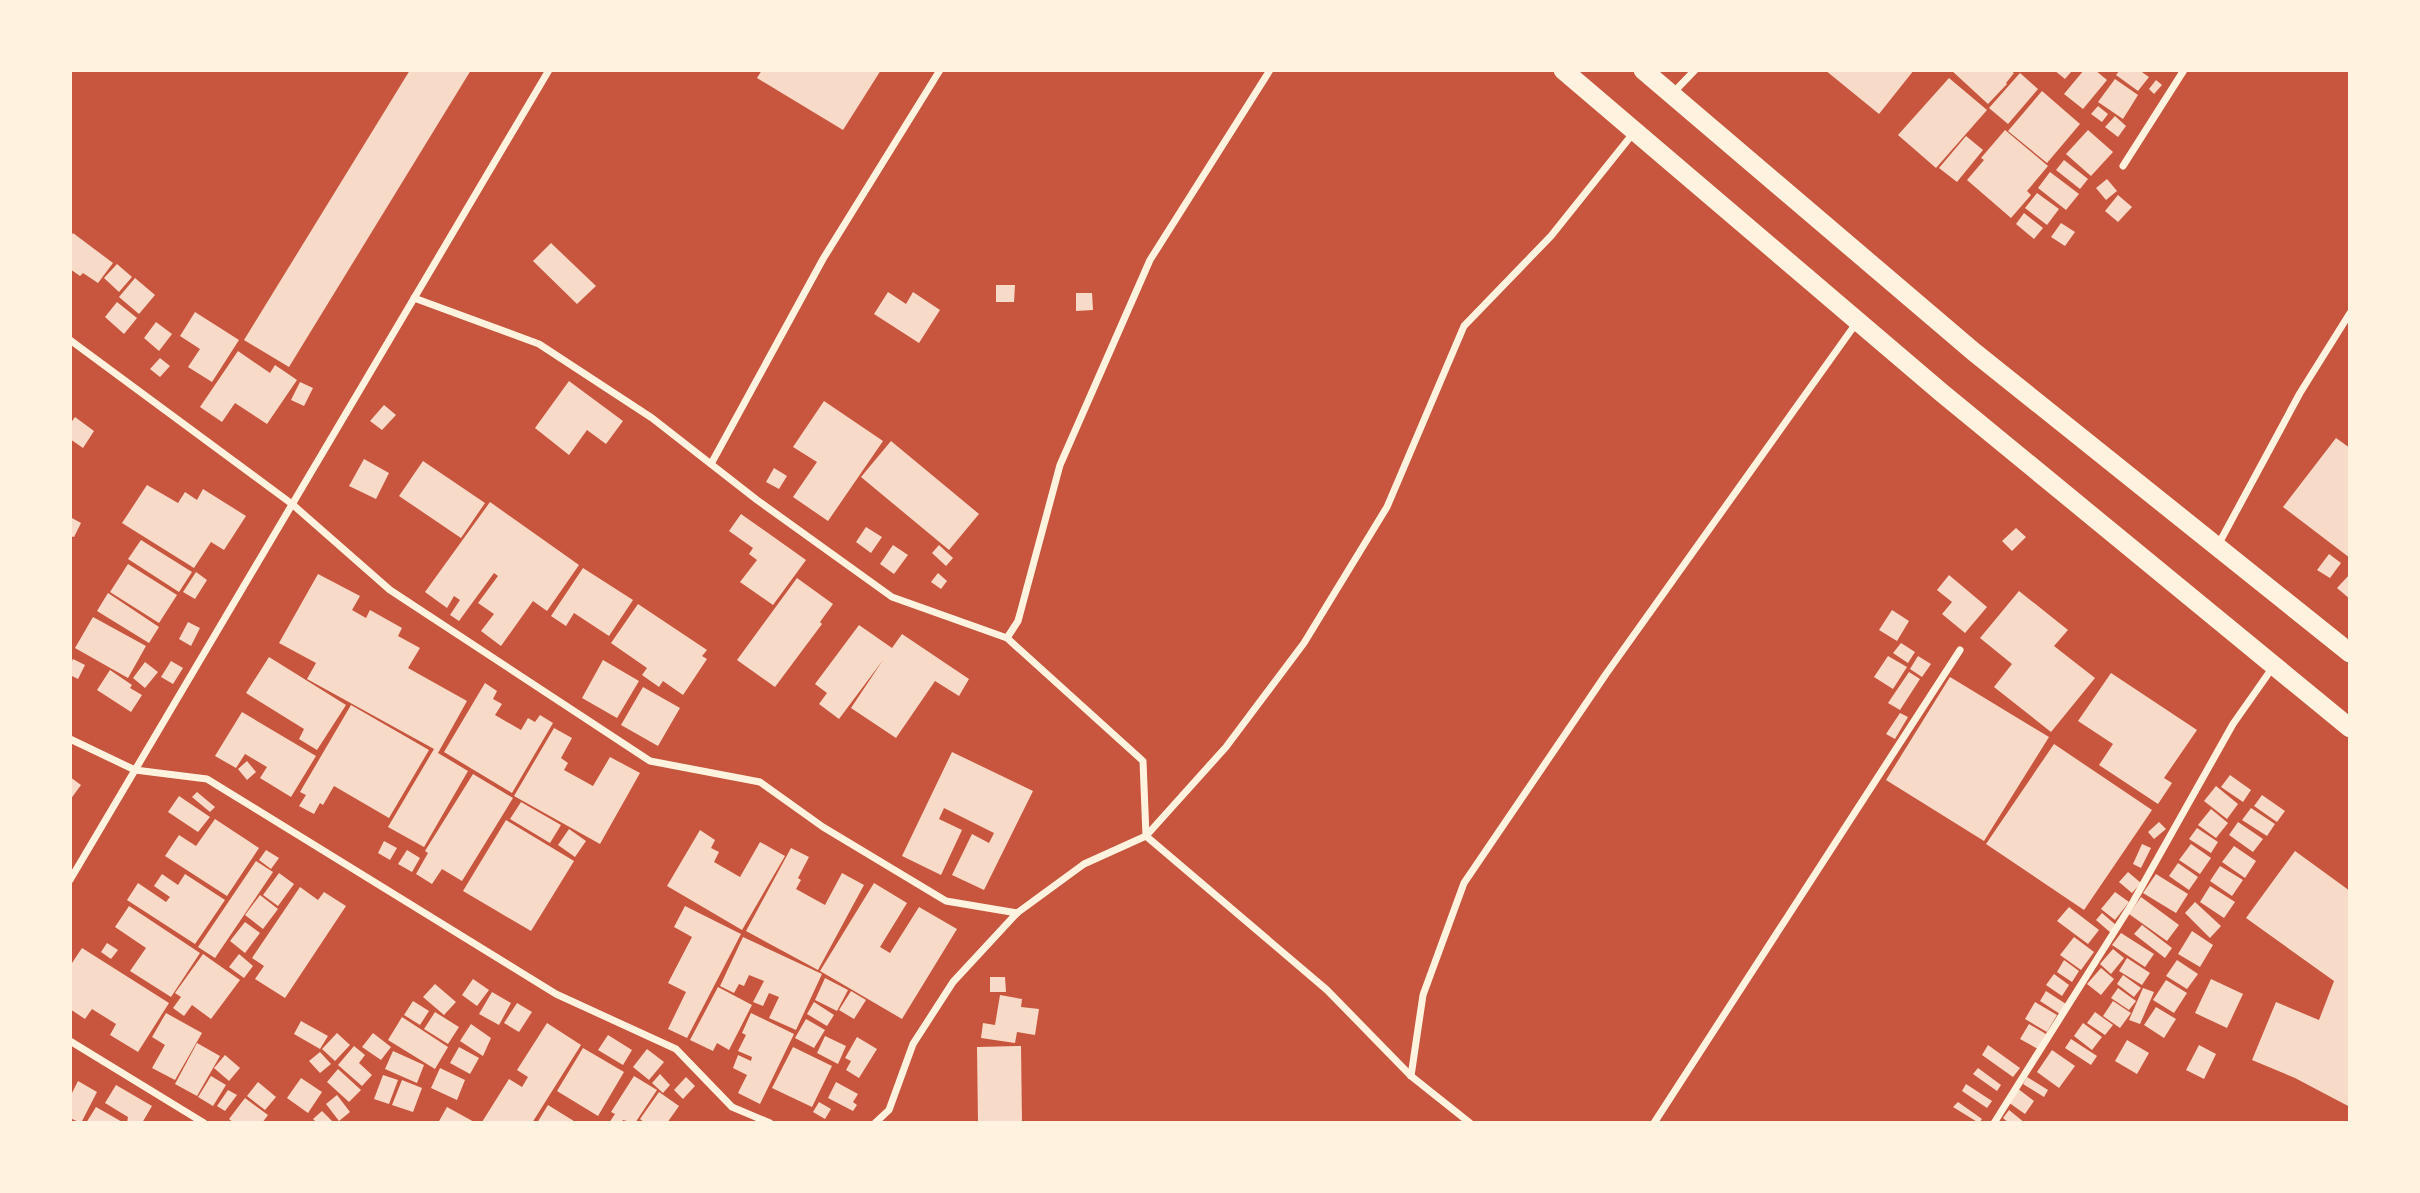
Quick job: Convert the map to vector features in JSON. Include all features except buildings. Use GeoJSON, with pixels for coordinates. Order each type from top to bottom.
{"type":"FeatureCollection","features":[{"type":"Feature","properties":{"kind":"highway"},"geometry":{"type":"LineString","coordinates":[[1563,70],[1857,321],[2350,727]]}},
{"type":"Feature","properties":{"kind":"highway"},"geometry":{"type":"LineString","coordinates":[[1643,70],[1974,352],[2350,653]]}},
{"type":"Feature","properties":{"kind":"street"},"geometry":{"type":"LineString","coordinates":[[70,880],[549,70]]}},
{"type":"Feature","properties":{"kind":"street"},"geometry":{"type":"LineString","coordinates":[[711,464],[823,260],[940,70]]}},
{"type":"Feature","properties":{"kind":"street"},"geometry":{"type":"LineString","coordinates":[[1007,638],[1018,621],[1060,465],[1150,260],[1270,70]]}},
{"type":"Feature","properties":{"kind":"street"},"geometry":{"type":"LineString","coordinates":[[1671,94],[1695,70]]}},
{"type":"Feature","properties":{"kind":"street"},"geometry":{"type":"LineString","coordinates":[[2123,166],[2184,70]]}},
{"type":"Feature","properties":{"kind":"street"},"geometry":{"type":"LineString","coordinates":[[875,1123],[889,1110],[913,1044],[953,982],[1017,913],[1084,864],[1146,836],[1226,747],[1304,643],[1387,507],[1464,326],[1551,236],[1635,131]]}},
{"type":"Feature","properties":{"kind":"street"},"geometry":{"type":"LineString","coordinates":[[414,298],[539,344],[652,418],[757,500],[892,597],[1007,638],[1143,761],[1146,836],[1327,990],[1411,1076],[1470,1123]]}},
{"type":"Feature","properties":{"kind":"street"},"geometry":{"type":"LineString","coordinates":[[2217,547],[2300,393],[2350,313]]}},
{"type":"Feature","properties":{"kind":"street"},"geometry":{"type":"LineString","coordinates":[[1411,1076],[1423,995],[1465,883],[1605,674],[1857,321]]}},
{"type":"Feature","properties":{"kind":"street"},"geometry":{"type":"LineString","coordinates":[[70,340],[292,504],[390,590],[650,761],[760,782],[823,827],[946,901],[1017,913]]}},
{"type":"Feature","properties":{"kind":"street"},"geometry":{"type":"LineString","coordinates":[[1654,1123],[1960,650]]}},
{"type":"Feature","properties":{"kind":"street"},"geometry":{"type":"LineString","coordinates":[[1994,1123],[2133,902],[2233,724],[2274,666]]}},
{"type":"Feature","properties":{"kind":"street"},"geometry":{"type":"LineString","coordinates":[[70,739],[135,770],[207,779],[556,994],[676,1049],[732,1107],[770,1123]]}},
{"type":"Feature","properties":{"kind":"street"},"geometry":{"type":"LineString","coordinates":[[70,1041],[204,1123]]}}]}
